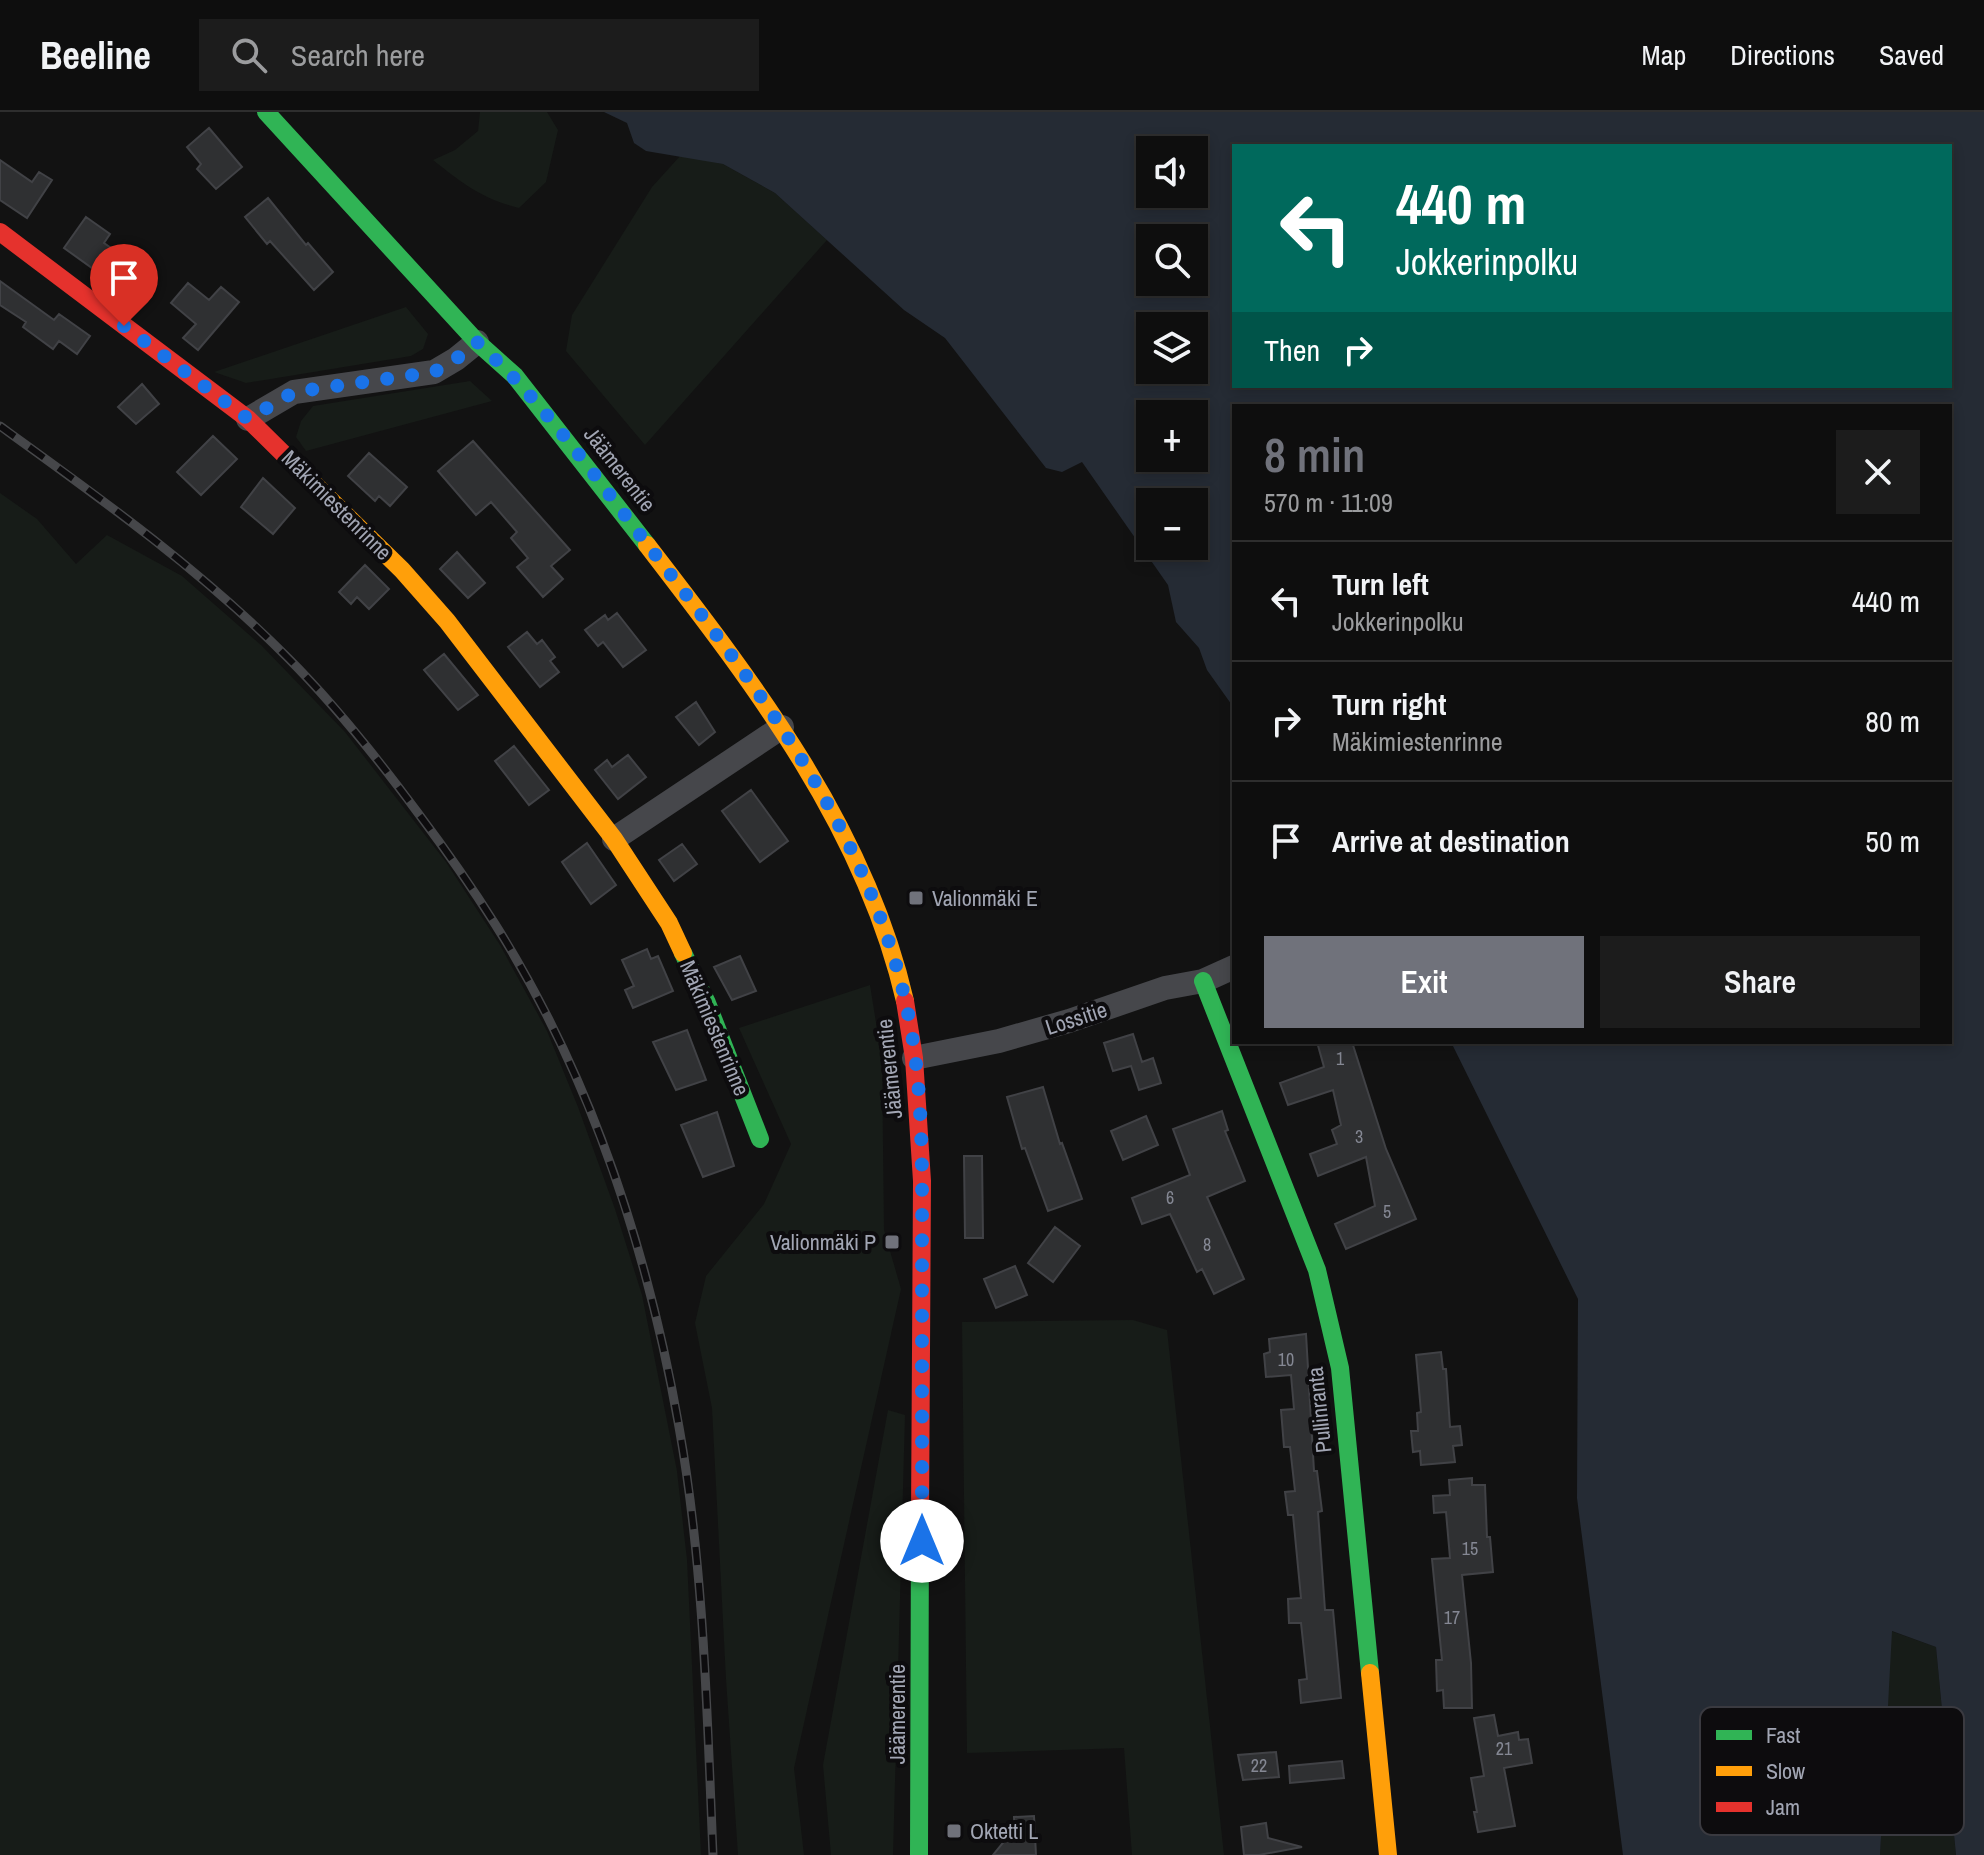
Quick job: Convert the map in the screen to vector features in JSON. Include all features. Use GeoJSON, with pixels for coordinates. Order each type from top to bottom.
{"type":"FeatureCollection","features":[{"type":"Feature","properties":{"kind":"street","name":"Jäämerentie"},"geometry":{"type":"LineString","coordinates":[[266,112],[477,342],[515,376],[699,611],[782,727],[859,864],[881,916],[909,1021],[919,1109],[922,1181],[919,1855]]}},
{"type":"Feature","properties":{"kind":"street","name":"Mäkimiestenrinne"},"geometry":{"type":"LineString","coordinates":[[0,232],[248,419],[402,570],[447,621],[614,839],[669,923],[707,1003],[760,1139]]}},
{"type":"Feature","properties":{"kind":"street"},"geometry":{"type":"LineString","coordinates":[[248,419],[294,392],[434,372],[477,342]]}},
{"type":"Feature","properties":{"kind":"street"},"geometry":{"type":"LineString","coordinates":[[614,839],[782,727]]}},
{"type":"Feature","properties":{"kind":"street","name":"Lossitie"},"geometry":{"type":"LineString","coordinates":[[914,1058],[999,1041],[1165,988],[1203,981],[1232,968]]}},
{"type":"Feature","properties":{"kind":"street","name":"Pullinranta"},"geometry":{"type":"LineString","coordinates":[[1203,981],[1317,1270],[1330,1318],[1340,1368],[1388,1855]]}},
{"type":"Feature","properties":{"kind":"shaded area"},"geometry":{"type":"Polygon","coordinates":[[[480,112],[547,112],[558,130],[546,182],[519,208],[473,189],[433,160],[455,150],[478,131],[480,112]]]}},
{"type":"Feature","properties":{"kind":"shaded area"},"geometry":{"type":"Polygon","coordinates":[[[604,112],[1984,112],[1984,1855],[1956,1855],[1954,1835],[1964,1835],[1964,1707],[1942,1707],[1936,1647],[1892,1631],[1888,1707],[1700,1707],[1700,1835],[1881,1835],[1880,1855],[1623,1855],[1577,1498],[1578,1299],[1452,1044],[1952,1044],[1952,404],[1232,404],[1232,705],[1207,670],[1199,648],[1176,622],[1168,585],[1151,560],[1208,560],[1208,488],[1136,488],[1136,539],[1082,462],[1062,472],[1046,468],[945,338],[904,310],[775,193],[723,164],[646,151],[634,143],[627,123],[604,112]]]}},
{"type":"Feature","properties":{"kind":"shaded area"},"geometry":{"type":"Polygon","coordinates":[[[681,155],[723,164],[775,193],[827,240],[645,445],[566,351],[572,315],[652,187],[681,155]]]}},
{"type":"Feature","properties":{"kind":"shaded area"},"geometry":{"type":"Polygon","coordinates":[[[406,307],[428,334],[423,349],[411,356],[246,383],[214,372],[406,307]]]}},
{"type":"Feature","properties":{"kind":"shaded area"},"geometry":{"type":"Polygon","coordinates":[[[470,381],[492,401],[306,451],[296,437],[301,421],[313,406],[470,381]]]}},
{"type":"Feature","properties":{"kind":"shaded area"},"geometry":{"type":"Polygon","coordinates":[[[0,493],[37,519],[76,564],[107,535],[182,576],[261,645],[345,732],[446,862],[500,945],[547,1031],[615,1209],[642,1295],[677,1471],[687,1560],[701,1855],[0,1855],[0,493]]]}},
{"type":"Feature","properties":{"kind":"shaded area"},"geometry":{"type":"Polygon","coordinates":[[[870,985],[882,1060],[884,1230],[901,1289],[794,1768],[804,1855],[738,1855],[712,1408],[695,1323],[706,1276],[764,1204],[791,1144],[739,1028],[870,985]]]}},
{"type":"Feature","properties":{"kind":"shaded area"},"geometry":{"type":"Polygon","coordinates":[[[1133,1320],[1167,1330],[1224,1855],[1132,1855],[1124,1748],[967,1753],[962,1322],[1133,1320]]]}},
{"type":"Feature","properties":{"kind":"shaded area"},"geometry":{"type":"Polygon","coordinates":[[[888,1410],[905,1415],[893,1855],[831,1855],[823,1765],[888,1410]]]}},
{"type":"Feature","properties":{"kind":"shaded area"},"geometry":{"type":"Polygon","coordinates":[[[1891,1631],[1936,1647],[1942,1707],[1887,1707],[1891,1631]]]}},
{"type":"Feature","properties":{"kind":"shaded area"},"geometry":{"type":"Polygon","coordinates":[[[1881,1835],[1954,1835],[1956,1855],[1880,1855],[1881,1835]]]}},
{"type":"Feature","properties":{"kind":"building"},"geometry":{"type":"Polygon","coordinates":[[[209,128],[242,167],[216,189],[197,169],[201,164],[187,147],[209,128]]]}},
{"type":"Feature","properties":{"kind":"building"},"geometry":{"type":"Polygon","coordinates":[[[0,160],[32,182],[39,172],[52,180],[27,218],[0,200],[0,160]]]}},
{"type":"Feature","properties":{"kind":"building"},"geometry":{"type":"Polygon","coordinates":[[[268,198],[306,245],[308,243],[333,272],[314,290],[270,241],[267,244],[245,217],[268,198]]]}},
{"type":"Feature","properties":{"kind":"building"},"geometry":{"type":"Polygon","coordinates":[[[86,217],[110,234],[104,243],[121,255],[117,260],[129,269],[117,286],[64,248],[86,217]]]}},
{"type":"Feature","properties":{"kind":"building"},"geometry":{"type":"Polygon","coordinates":[[[0,281],[54,320],[59,314],[90,336],[77,354],[59,341],[53,349],[23,327],[26,322],[0,305],[0,281]]]}},
{"type":"Feature","properties":{"kind":"building"},"geometry":{"type":"Polygon","coordinates":[[[188,283],[209,300],[221,287],[239,302],[198,350],[183,338],[196,324],[171,303],[188,283]]]}},
{"type":"Feature","properties":{"kind":"building"},"geometry":{"type":"Polygon","coordinates":[[[142,384],[159,404],[136,424],[118,407],[142,384]]]}},
{"type":"Feature","properties":{"kind":"building"},"geometry":{"type":"Polygon","coordinates":[[[213,436],[237,459],[201,495],[177,472],[213,436]]]}},
{"type":"Feature","properties":{"kind":"building"},"geometry":{"type":"Polygon","coordinates":[[[473,441],[570,550],[551,566],[563,579],[543,597],[517,567],[528,558],[511,538],[517,532],[491,502],[476,515],[438,471],[473,441]]]}},
{"type":"Feature","properties":{"kind":"building"},"geometry":{"type":"Polygon","coordinates":[[[369,453],[407,487],[390,506],[379,496],[375,501],[348,476],[369,453]]]}},
{"type":"Feature","properties":{"kind":"building"},"geometry":{"type":"Polygon","coordinates":[[[263,478],[295,508],[273,534],[241,507],[263,478]]]}},
{"type":"Feature","properties":{"kind":"building"},"geometry":{"type":"Polygon","coordinates":[[[457,552],[485,583],[468,598],[440,569],[457,552]]]}},
{"type":"Feature","properties":{"kind":"building"},"geometry":{"type":"Polygon","coordinates":[[[365,565],[389,589],[369,609],[357,597],[351,604],[339,592],[365,565]]]}},
{"type":"Feature","properties":{"kind":"building"},"geometry":{"type":"Polygon","coordinates":[[[617,613],[646,650],[623,667],[603,642],[598,646],[585,630],[605,615],[608,620],[617,613]]]}},
{"type":"Feature","properties":{"kind":"building"},"geometry":{"type":"Polygon","coordinates":[[[527,632],[537,644],[542,640],[555,657],[550,661],[559,672],[540,687],[508,647],[527,632]]]}},
{"type":"Feature","properties":{"kind":"building"},"geometry":{"type":"Polygon","coordinates":[[[444,654],[478,695],[458,710],[424,670],[444,654]]]}},
{"type":"Feature","properties":{"kind":"building"},"geometry":{"type":"Polygon","coordinates":[[[696,702],[715,732],[699,745],[676,717],[696,702]]]}},
{"type":"Feature","properties":{"kind":"building"},"geometry":{"type":"Polygon","coordinates":[[[514,746],[549,790],[529,805],[495,761],[514,746]]]}},
{"type":"Feature","properties":{"kind":"building"},"geometry":{"type":"Polygon","coordinates":[[[628,755],[646,777],[618,799],[595,770],[607,760],[612,767],[628,755]]]}},
{"type":"Feature","properties":{"kind":"building"},"geometry":{"type":"Polygon","coordinates":[[[751,790],[788,841],[760,862],[722,811],[751,790]]]}},
{"type":"Feature","properties":{"kind":"building"},"geometry":{"type":"Polygon","coordinates":[[[587,843],[616,885],[591,904],[562,862],[587,843]]]}},
{"type":"Feature","properties":{"kind":"building"},"geometry":{"type":"Polygon","coordinates":[[[682,844],[697,864],[674,881],[659,860],[682,844]]]}},
{"type":"Feature","properties":{"kind":"building"},"geometry":{"type":"Polygon","coordinates":[[[647,949],[651,959],[658,956],[673,991],[633,1008],[625,990],[634,986],[622,960],[647,949]]]}},
{"type":"Feature","properties":{"kind":"building"},"geometry":{"type":"Polygon","coordinates":[[[740,956],[756,991],[732,1000],[714,967],[740,956]]]}},
{"type":"Feature","properties":{"kind":"building"},"geometry":{"type":"Polygon","coordinates":[[[687,1030],[706,1080],[676,1090],[653,1042],[687,1030]]]}},
{"type":"Feature","properties":{"kind":"building"},"geometry":{"type":"Polygon","coordinates":[[[1133,1034],[1142,1062],[1153,1058],[1161,1083],[1139,1090],[1131,1066],[1113,1071],[1104,1043],[1133,1034]]]}},
{"type":"Feature","properties":{"kind":"building"},"geometry":{"type":"Polygon","coordinates":[[[1318,1044],[1353,1044],[1386,1149],[1416,1219],[1346,1249],[1335,1224],[1375,1206],[1366,1157],[1318,1176],[1310,1154],[1337,1144],[1332,1130],[1341,1125],[1333,1090],[1288,1105],[1280,1083],[1324,1067],[1318,1044]]]}},
{"type":"Feature","properties":{"kind":"building"},"geometry":{"type":"Polygon","coordinates":[[[1043,1087],[1060,1144],[1082,1199],[1048,1211],[1025,1148],[1022,1149],[1007,1097],[1043,1087]]]}},
{"type":"Feature","properties":{"kind":"building"},"geometry":{"type":"Polygon","coordinates":[[[1222,1111],[1228,1130],[1225,1131],[1245,1181],[1207,1197],[1244,1279],[1214,1294],[1202,1269],[1197,1272],[1170,1214],[1142,1224],[1132,1198],[1190,1175],[1173,1129],[1222,1111]]]}},
{"type":"Feature","properties":{"kind":"building"},"geometry":{"type":"Polygon","coordinates":[[[717,1112],[734,1166],[703,1177],[681,1125],[717,1112]]]}},
{"type":"Feature","properties":{"kind":"building"},"geometry":{"type":"Polygon","coordinates":[[[1146,1116],[1158,1145],[1123,1160],[1111,1131],[1146,1116]]]}},
{"type":"Feature","properties":{"kind":"building"},"geometry":{"type":"Polygon","coordinates":[[[964,1156],[982,1156],[983,1238],[965,1238],[964,1156]]]}},
{"type":"Feature","properties":{"kind":"building"},"geometry":{"type":"Polygon","coordinates":[[[1055,1227],[1080,1246],[1053,1282],[1028,1263],[1055,1227]]]}},
{"type":"Feature","properties":{"kind":"building"},"geometry":{"type":"Polygon","coordinates":[[[1015,1266],[1027,1295],[996,1308],[984,1279],[1015,1266]]]}},
{"type":"Feature","properties":{"kind":"building"},"geometry":{"type":"Polygon","coordinates":[[[1306,1334],[1314,1471],[1317,1471],[1322,1511],[1318,1512],[1325,1610],[1333,1610],[1341,1698],[1301,1703],[1299,1680],[1307,1679],[1301,1623],[1289,1623],[1288,1599],[1301,1598],[1293,1515],[1288,1515],[1285,1492],[1295,1491],[1290,1447],[1284,1447],[1281,1410],[1294,1409],[1291,1375],[1266,1377],[1264,1354],[1270,1352],[1269,1339],[1306,1334]]]}},
{"type":"Feature","properties":{"kind":"building"},"geometry":{"type":"Polygon","coordinates":[[[1441,1352],[1443,1369],[1446,1369],[1450,1427],[1460,1426],[1462,1445],[1453,1446],[1455,1462],[1421,1465],[1420,1451],[1413,1452],[1411,1431],[1418,1431],[1417,1413],[1421,1412],[1416,1355],[1441,1352]]]}},
{"type":"Feature","properties":{"kind":"building"},"geometry":{"type":"Polygon","coordinates":[[[1472,1478],[1472,1485],[1485,1485],[1487,1537],[1490,1537],[1493,1572],[1462,1575],[1472,1708],[1444,1708],[1443,1690],[1437,1691],[1436,1660],[1442,1660],[1432,1559],[1450,1558],[1446,1512],[1434,1513],[1433,1496],[1450,1495],[1449,1480],[1472,1478]]]}},
{"type":"Feature","properties":{"kind":"building"},"geometry":{"type":"Polygon","coordinates":[[[1494,1715],[1498,1736],[1518,1732],[1519,1740],[1528,1739],[1532,1763],[1504,1768],[1515,1826],[1478,1832],[1471,1778],[1484,1776],[1474,1718],[1494,1715]]]}},
{"type":"Feature","properties":{"kind":"building"},"geometry":{"type":"Polygon","coordinates":[[[1276,1752],[1279,1777],[1243,1780],[1238,1755],[1276,1752]]]}},
{"type":"Feature","properties":{"kind":"building"},"geometry":{"type":"Polygon","coordinates":[[[1342,1761],[1344,1778],[1290,1783],[1289,1766],[1342,1761]]]}},
{"type":"Feature","properties":{"kind":"building"},"geometry":{"type":"Polygon","coordinates":[[[1034,1816],[1036,1855],[993,1855],[1006,1839],[1015,1839],[1014,1817],[1034,1816]]]}},
{"type":"Feature","properties":{"kind":"building"},"geometry":{"type":"Polygon","coordinates":[[[1266,1823],[1268,1838],[1302,1847],[1244,1855],[1241,1827],[1266,1823]]]}},
{"type":"Feature","properties":{"kind":"railway"},"geometry":{"type":"LineString","coordinates":[[0,426],[185,565],[255,626],[323,695],[388,773],[467,882],[529,982],[560,1042],[611,1166],[632,1231],[651,1296],[679,1427],[699,1587],[713,1855]]}},
{"type":"Feature","properties":{"kind":"traffic: fast"},"geometry":{"type":"LineString","coordinates":[[266,112],[477,342],[515,376],[647,545]]}},
{"type":"Feature","properties":{"kind":"traffic: fast"},"geometry":{"type":"LineString","coordinates":[[683,953],[707,1003],[760,1139]]}},
{"type":"Feature","properties":{"kind":"traffic: fast"},"geometry":{"type":"LineString","coordinates":[[1203,981],[1317,1270],[1340,1368],[1370,1673]]}},
{"type":"Feature","properties":{"kind":"traffic: fast"},"geometry":{"type":"LineString","coordinates":[[919,1855],[920,1519]]}},
{"type":"Feature","properties":{"kind":"traffic: slow"},"geometry":{"type":"LineString","coordinates":[[312,482],[402,570],[447,621],[614,839],[669,923],[683,953]]}},
{"type":"Feature","properties":{"kind":"traffic: slow"},"geometry":{"type":"LineString","coordinates":[[647,545],[765,704],[834,817],[863,876],[887,937],[905,1001]]}},
{"type":"Feature","properties":{"kind":"traffic: slow"},"geometry":{"type":"LineString","coordinates":[[1370,1673],[1388,1855]]}},
{"type":"Feature","properties":{"kind":"traffic: jam"},"geometry":{"type":"LineString","coordinates":[[0,232],[248,419],[312,482]]}},
{"type":"Feature","properties":{"kind":"traffic: jam"},"geometry":{"type":"LineString","coordinates":[[905,1001],[914,1058],[922,1181],[920,1519]]}},
{"type":"Feature","properties":{"kind":"place","name":"Valionmäki E"},"geometry":{"type":"Point","coordinates":[916,898]}},
{"type":"Feature","properties":{"kind":"place","name":"Valionmäki P"},"geometry":{"type":"Point","coordinates":[892,1242]}},
{"type":"Feature","properties":{"kind":"place","name":"Oktetti L"},"geometry":{"type":"Point","coordinates":[954,1831]}},
{"type":"Feature","properties":{"kind":"route"},"geometry":{"type":"LineString","coordinates":[[124,326],[248,419],[294,392],[434,372],[477,342],[515,376],[554,423],[720,639],[782,727],[859,864],[881,916],[909,1021],[919,1109],[922,1181],[922,1541]]}}]}
